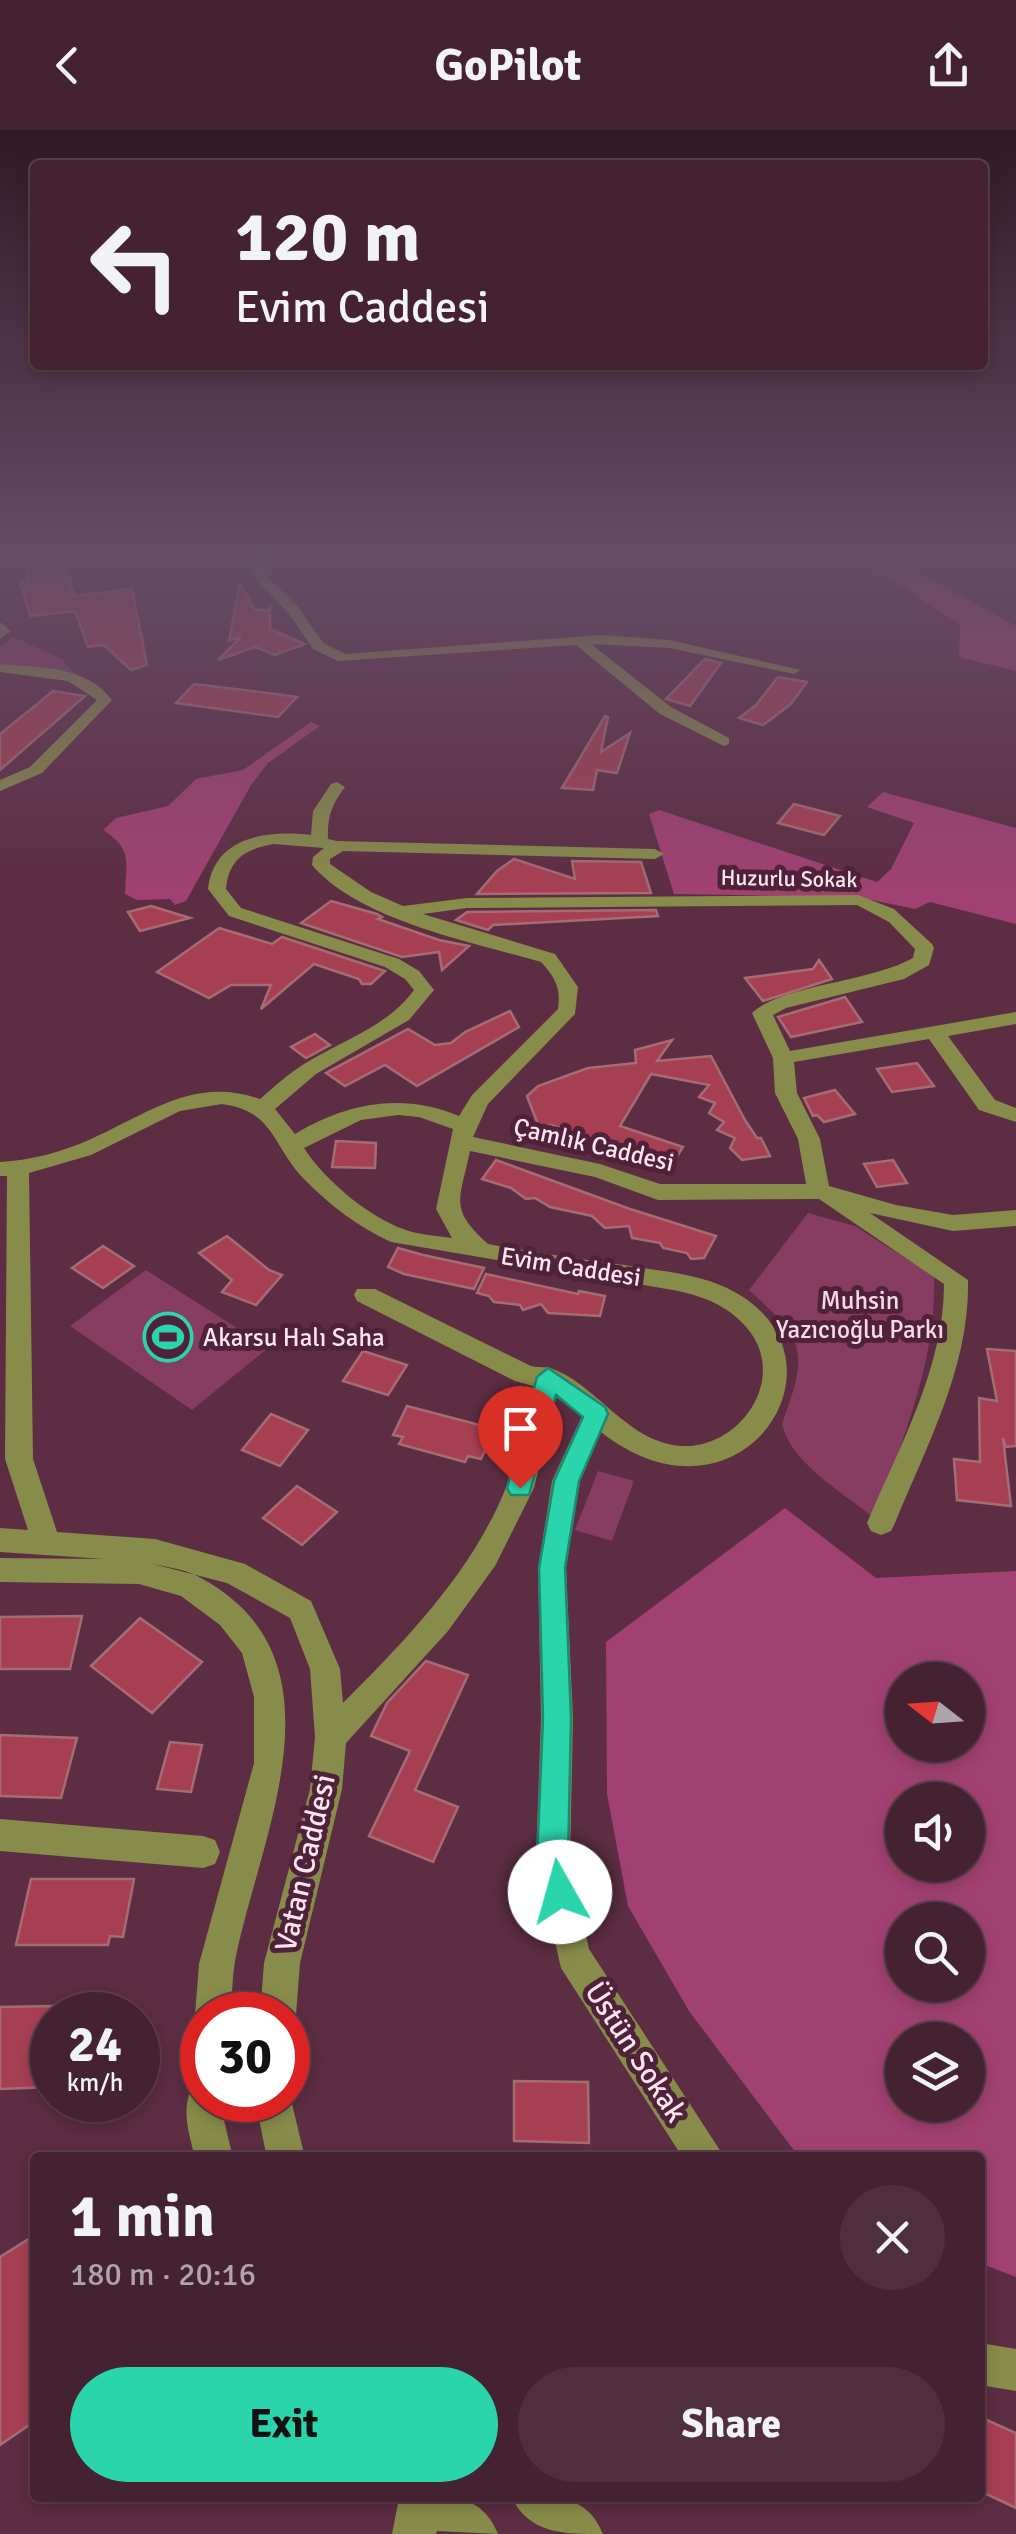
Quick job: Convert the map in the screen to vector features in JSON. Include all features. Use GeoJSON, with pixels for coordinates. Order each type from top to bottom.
{"type":"FeatureCollection","features":[{"type":"Feature","properties":{"kind":"street"},"geometry":{"type":"LineString","coordinates":[[0,786],[36,770],[105,700],[98,688],[80,680],[1,668]]}},
{"type":"Feature","properties":{"kind":"street"},"geometry":{"type":"LineString","coordinates":[[609,668],[706,734],[724,742]]}},
{"type":"Feature","properties":{"kind":"street"},"geometry":{"type":"LineString","coordinates":[[785,668],[794,670]]}},
{"type":"Feature","properties":{"kind":"street"},"geometry":{"type":"LineString","coordinates":[[328,843],[318,819],[324,801],[337,786]]}},
{"type":"Feature","properties":{"kind":"street"},"geometry":{"type":"LineString","coordinates":[[261,1110],[304,1072],[394,1021],[417,1003],[424,990],[412,975],[392,963],[235,912],[217,889],[222,864],[236,850],[253,842],[655,854]]}},
{"type":"Feature","properties":{"kind":"street","name":"Evim Caddesi"},"geometry":{"type":"LineString","coordinates":[[328,843],[320,865],[332,878],[403,910],[548,958],[565,976],[572,991],[568,1010],[480,1100],[462,1134],[448,1209],[458,1230],[482,1252],[674,1282],[720,1295],[748,1315],[769,1338],[776,1362],[766,1405],[743,1439],[696,1458],[668,1455],[639,1444],[548,1377]]}},
{"type":"Feature","properties":{"kind":"street","name":"Huzurlu Sokak"},"geometry":{"type":"LineString","coordinates":[[403,910],[467,902],[831,900],[879,906],[902,922],[925,948],[922,961],[897,976],[778,1004],[762,1013],[784,1058]]}},
{"type":"Feature","properties":{"kind":"street"},"geometry":{"type":"LineString","coordinates":[[881,1524],[940,1376],[960,1304],[956,1280],[819,1191],[809,1138],[786,1092],[784,1058],[1016,1018]]}},
{"type":"Feature","properties":{"kind":"street"},"geometry":{"type":"LineString","coordinates":[[934,1030],[987,1105],[1016,1115]]}},
{"type":"Feature","properties":{"kind":"street"},"geometry":{"type":"LineString","coordinates":[[46,1541],[19,1459],[9,1169],[67,1156],[109,1139],[164,1107],[210,1094],[248,1102],[276,1119],[310,1173],[400,1236],[482,1252]]}},
{"type":"Feature","properties":{"kind":"street","name":"Çamlık Caddesi"},"geometry":{"type":"LineString","coordinates":[[294,1145],[328,1122],[370,1111],[422,1109],[462,1134],[600,1171],[658,1192],[819,1191],[896,1213],[952,1223],[1016,1218]]}},
{"type":"Feature","properties":{"kind":"street"},"geometry":{"type":"LineString","coordinates":[[331,1737],[418,1647],[484,1554],[520,1488],[548,1377],[524,1374],[366,1295]]}},
{"type":"Feature","properties":{"kind":"street","name":"Üstün Sokak"},"geometry":{"type":"LineString","coordinates":[[596,1414],[566,1481],[552,1568],[557,1718],[553,1860],[573,1956],[702,2152]]}},
{"type":"Feature","properties":{"kind":"street","name":"Vatan Caddesi"},"geometry":{"type":"LineString","coordinates":[[0,1540],[155,1551],[235,1573],[302,1610],[325,1669],[331,1737],[326,1789],[282,1963],[280,1992]]}},
{"type":"Feature","properties":{"kind":"street"},"geometry":{"type":"LineString","coordinates":[[0,1570],[139,1572],[190,1586],[230,1616],[256,1647],[269,1697],[270,1763],[218,1964],[215,1992]]}},
{"type":"Feature","properties":{"kind":"street"},"geometry":{"type":"LineString","coordinates":[[0,1835],[203,1852]]}},
{"type":"Feature","properties":{"kind":"street"},"geometry":{"type":"LineString","coordinates":[[205,2122],[213,2152]]}},
{"type":"Feature","properties":{"kind":"street"},"geometry":{"type":"LineString","coordinates":[[279,2122],[285,2152]]}},
{"type":"Feature","properties":{"kind":"street"},"geometry":{"type":"LineString","coordinates":[[985,2365],[1016,2370]]}},
{"type":"Feature","properties":{"kind":"street"},"geometry":{"type":"LineString","coordinates":[[414,2534],[420,2502]]}},
{"type":"Feature","properties":{"kind":"street"},"geometry":{"type":"LineString","coordinates":[[436,2502],[476,2534]]}},
{"type":"Feature","properties":{"kind":"street"},"geometry":{"type":"LineString","coordinates":[[539,2502],[581,2534]]}},
{"type":"Feature","properties":{"kind":"green space"},"geometry":{"type":"Polygon","coordinates":[[[18,668],[70,668],[76,675],[18,668]]]}},
{"type":"Feature","properties":{"kind":"green space","name":"Muhsin Yazıcıoğlu Parkı"},"geometry":{"type":"Polygon","coordinates":[[[808,1213],[855,1226],[934,1276],[924,1368],[907,1429],[874,1518],[820,1477],[787,1438],[782,1424],[796,1380],[797,1350],[782,1323],[749,1290],[808,1213]]]}},
{"type":"Feature","properties":{"kind":"green space","name":"Akarsu Halı Saha"},"geometry":{"type":"Polygon","coordinates":[[[146,1270],[268,1348],[192,1410],[70,1326],[146,1270]]]}},
{"type":"Feature","properties":{"kind":"green space"},"geometry":{"type":"Polygon","coordinates":[[[598,1471],[634,1481],[612,1541],[575,1530],[598,1471]]]}},
{"type":"Feature","properties":{"kind":"shaded area"},"geometry":{"type":"Polygon","coordinates":[[[311,722],[320,726],[268,763],[251,785],[186,901],[175,905],[170,899],[137,900],[125,894],[126,857],[119,844],[103,830],[116,818],[168,806],[196,779],[243,770],[311,722]]]}},
{"type":"Feature","properties":{"kind":"shaded area"},"geometry":{"type":"Polygon","coordinates":[[[883,792],[1016,828],[1016,924],[930,902],[915,909],[857,897],[674,894],[649,814],[659,810],[877,882],[891,869],[914,823],[867,807],[883,792]]]}},
{"type":"Feature","properties":{"kind":"shaded area"},"geometry":{"type":"Polygon","coordinates":[[[785,1508],[876,1578],[1016,1571],[1016,2277],[985,2265],[985,2152],[795,2152],[689,2011],[628,1906],[607,1794],[606,1642],[785,1508]]]}},
{"type":"Feature","properties":{"kind":"building"},"geometry":{"type":"Polygon","coordinates":[[[696,668],[717,668],[690,706],[666,699],[696,668]]]}},
{"type":"Feature","properties":{"kind":"building"},"geometry":{"type":"Polygon","coordinates":[[[778,677],[807,682],[791,704],[763,725],[739,718],[756,705],[778,677]]]}},
{"type":"Feature","properties":{"kind":"building"},"geometry":{"type":"Polygon","coordinates":[[[194,684],[297,697],[278,717],[176,703],[194,684]]]}},
{"type":"Feature","properties":{"kind":"building"},"geometry":{"type":"Polygon","coordinates":[[[53,691],[85,696],[0,770],[0,734],[53,691]]]}},
{"type":"Feature","properties":{"kind":"building"},"geometry":{"type":"Polygon","coordinates":[[[605,716],[608,717],[601,752],[630,733],[617,773],[597,770],[593,790],[562,788],[605,716]]]}},
{"type":"Feature","properties":{"kind":"building"},"geometry":{"type":"Polygon","coordinates":[[[794,804],[840,816],[824,835],[778,823],[794,804]]]}},
{"type":"Feature","properties":{"kind":"building"},"geometry":{"type":"Polygon","coordinates":[[[514,859],[575,879],[572,861],[641,862],[651,893],[477,894],[514,859]]]}},
{"type":"Feature","properties":{"kind":"building"},"geometry":{"type":"Polygon","coordinates":[[[331,901],[377,914],[382,917],[378,919],[439,940],[469,946],[442,970],[439,952],[402,957],[301,923],[331,901]]]}},
{"type":"Feature","properties":{"kind":"building"},"geometry":{"type":"Polygon","coordinates":[[[151,906],[190,918],[140,931],[128,912],[151,906]]]}},
{"type":"Feature","properties":{"kind":"building"},"geometry":{"type":"Polygon","coordinates":[[[656,910],[658,916],[493,925],[488,930],[456,920],[467,912],[656,910]]]}},
{"type":"Feature","properties":{"kind":"building"},"geometry":{"type":"Polygon","coordinates":[[[219,928],[272,944],[282,937],[385,971],[371,984],[362,984],[359,979],[314,964],[261,1009],[271,985],[231,985],[209,998],[157,972],[219,928]]]}},
{"type":"Feature","properties":{"kind":"building"},"geometry":{"type":"Polygon","coordinates":[[[819,960],[832,979],[763,1001],[745,978],[813,969],[819,960]]]}},
{"type":"Feature","properties":{"kind":"building"},"geometry":{"type":"Polygon","coordinates":[[[845,997],[862,1022],[791,1037],[778,1017],[845,997]]]}},
{"type":"Feature","properties":{"kind":"building"},"geometry":{"type":"Polygon","coordinates":[[[510,1011],[519,1027],[417,1086],[385,1065],[345,1086],[326,1073],[408,1029],[435,1045],[451,1043],[510,1011]]]}},
{"type":"Feature","properties":{"kind":"building"},"geometry":{"type":"Polygon","coordinates":[[[315,1034],[330,1045],[306,1058],[291,1047],[315,1034]]]}},
{"type":"Feature","properties":{"kind":"building"},"geometry":{"type":"Polygon","coordinates":[[[672,1040],[657,1061],[711,1056],[745,1120],[770,1156],[742,1160],[730,1148],[735,1138],[717,1130],[724,1122],[709,1113],[715,1103],[699,1097],[709,1085],[651,1074],[620,1126],[683,1147],[673,1163],[661,1166],[646,1156],[581,1134],[551,1125],[539,1127],[527,1096],[538,1086],[588,1068],[636,1063],[635,1050],[672,1040]]]}},
{"type":"Feature","properties":{"kind":"building"},"geometry":{"type":"Polygon","coordinates":[[[917,1063],[934,1086],[892,1092],[877,1069],[917,1063]]]}},
{"type":"Feature","properties":{"kind":"building"},"geometry":{"type":"Polygon","coordinates":[[[835,1090],[855,1114],[824,1122],[813,1116],[804,1098],[835,1090]]]}},
{"type":"Feature","properties":{"kind":"building"},"geometry":{"type":"Polygon","coordinates":[[[336,1141],[376,1143],[375,1168],[332,1167],[336,1141]]]}},
{"type":"Feature","properties":{"kind":"building"},"geometry":{"type":"Polygon","coordinates":[[[496,1160],[716,1236],[704,1258],[691,1259],[687,1253],[663,1248],[660,1243],[632,1238],[629,1226],[605,1228],[592,1216],[550,1207],[535,1198],[526,1199],[511,1188],[482,1179],[496,1160]]]}},
{"type":"Feature","properties":{"kind":"building"},"geometry":{"type":"Polygon","coordinates":[[[893,1160],[907,1183],[877,1187],[864,1164],[893,1160]]]}},
{"type":"Feature","properties":{"kind":"building"},"geometry":{"type":"Polygon","coordinates":[[[227,1236],[269,1270],[282,1275],[256,1305],[222,1292],[232,1280],[199,1253],[227,1236]]]}},
{"type":"Feature","properties":{"kind":"building"},"geometry":{"type":"Polygon","coordinates":[[[103,1246],[134,1266],[103,1288],[72,1268],[103,1246]]]}},
{"type":"Feature","properties":{"kind":"building"},"geometry":{"type":"Polygon","coordinates":[[[398,1248],[484,1268],[474,1289],[404,1274],[388,1267],[398,1248]]]}},
{"type":"Feature","properties":{"kind":"building"},"geometry":{"type":"Polygon","coordinates":[[[486,1274],[605,1296],[600,1316],[548,1313],[541,1304],[523,1310],[520,1305],[494,1302],[477,1293],[486,1274]]]}},
{"type":"Feature","properties":{"kind":"building"},"geometry":{"type":"Polygon","coordinates":[[[987,1349],[1016,1351],[1016,1446],[1006,1447],[1003,1438],[1011,1506],[957,1500],[954,1459],[980,1462],[979,1398],[997,1401],[987,1349]]]}},
{"type":"Feature","properties":{"kind":"building"},"geometry":{"type":"Polygon","coordinates":[[[363,1351],[407,1365],[388,1395],[343,1381],[363,1351]]]}},
{"type":"Feature","properties":{"kind":"building"},"geometry":{"type":"Polygon","coordinates":[[[407,1406],[495,1429],[481,1459],[468,1456],[465,1462],[399,1444],[403,1437],[393,1435],[407,1406]]]}},
{"type":"Feature","properties":{"kind":"building"},"geometry":{"type":"Polygon","coordinates":[[[271,1414],[308,1430],[280,1466],[242,1450],[271,1414]]]}},
{"type":"Feature","properties":{"kind":"building"},"geometry":{"type":"Polygon","coordinates":[[[297,1486],[337,1512],[302,1545],[263,1518],[297,1486]]]}},
{"type":"Feature","properties":{"kind":"building"},"geometry":{"type":"Polygon","coordinates":[[[82,1616],[70,1669],[0,1669],[0,1617],[82,1616]]]}},
{"type":"Feature","properties":{"kind":"building"},"geometry":{"type":"Polygon","coordinates":[[[140,1618],[202,1662],[152,1713],[91,1666],[140,1618]]]}},
{"type":"Feature","properties":{"kind":"building"},"geometry":{"type":"Polygon","coordinates":[[[426,1661],[468,1675],[415,1790],[458,1807],[433,1862],[369,1836],[410,1751],[371,1736],[387,1703],[426,1661]]]}},
{"type":"Feature","properties":{"kind":"building"},"geometry":{"type":"Polygon","coordinates":[[[0,1735],[77,1738],[61,1798],[0,1796],[0,1735]]]}},
{"type":"Feature","properties":{"kind":"building"},"geometry":{"type":"Polygon","coordinates":[[[170,1742],[202,1745],[191,1792],[157,1789],[170,1742]]]}},
{"type":"Feature","properties":{"kind":"building"},"geometry":{"type":"Polygon","coordinates":[[[31,1879],[134,1879],[123,1937],[110,1936],[108,1945],[16,1945],[31,1879]]]}},
{"type":"Feature","properties":{"kind":"building"},"geometry":{"type":"Polygon","coordinates":[[[30,2006],[30,2088],[0,2089],[0,2007],[30,2006]]]}},
{"type":"Feature","properties":{"kind":"building"},"geometry":{"type":"Polygon","coordinates":[[[514,2081],[588,2082],[589,2143],[514,2141],[514,2081]]]}},
{"type":"Feature","properties":{"kind":"building"},"geometry":{"type":"Polygon","coordinates":[[[30,2238],[30,2424],[0,2445],[0,2257],[30,2238]]]}},
{"type":"Feature","properties":{"kind":"building"},"geometry":{"type":"Polygon","coordinates":[[[985,2419],[1016,2433],[1016,2508],[985,2493],[985,2419]]]}},
{"type":"Feature","properties":{"kind":"place","name":"Akarsu Halı Saha"},"geometry":{"type":"Point","coordinates":[168,1337]}},
{"type":"Feature","properties":{"kind":"route"},"geometry":{"type":"LineString","coordinates":[[520,1488],[548,1377],[572,1391],[596,1414],[566,1481],[552,1568],[557,1718],[553,1860],[560,1892]]}}]}
